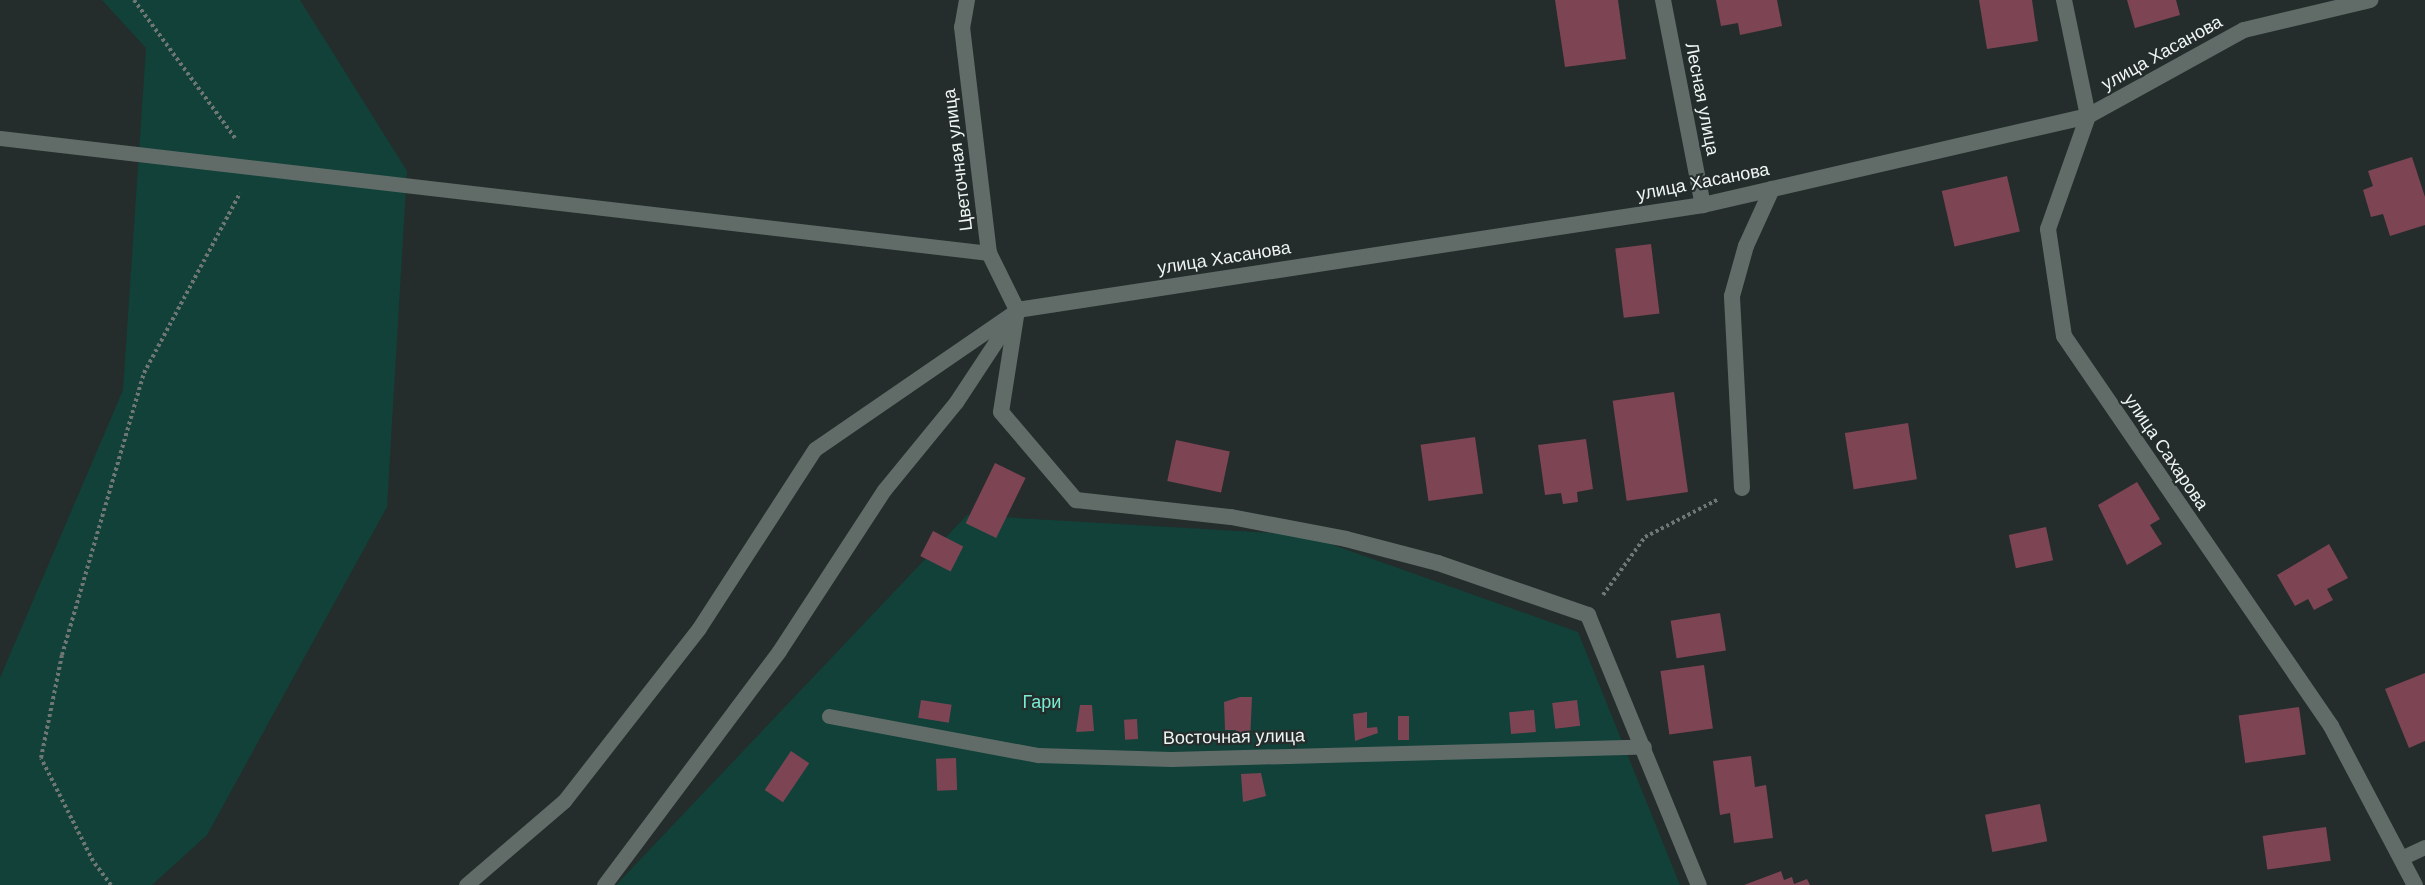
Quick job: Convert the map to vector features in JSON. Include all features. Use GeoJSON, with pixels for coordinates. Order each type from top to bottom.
{"type":"FeatureCollection","features":[{"type":"Feature","properties":{"kind":"street","name":"Цветочная улица"},"geometry":{"type":"LineString","coordinates":[[967,0],[962,27],[989,253],[1017,310]]}},
{"type":"Feature","properties":{"kind":"street","name":"Лесная улица"},"geometry":{"type":"LineString","coordinates":[[1664,0],[1703,205]]}},
{"type":"Feature","properties":{"kind":"street"},"geometry":{"type":"LineString","coordinates":[[2064,0],[2088,117]]}},
{"type":"Feature","properties":{"kind":"street","name":"улица Хасанова"},"geometry":{"type":"LineString","coordinates":[[1017,310],[1703,205],[2088,117],[2244,30],[2370,0]]}},
{"type":"Feature","properties":{"kind":"street","name":"улица Сахарова"},"geometry":{"type":"LineString","coordinates":[[2088,117],[2048,229],[2064,336],[2331,726],[2415,885]]}},
{"type":"Feature","properties":{"kind":"street"},"geometry":{"type":"LineString","coordinates":[[1742,488],[1732,296],[1746,246],[1772,189]]}},
{"type":"Feature","properties":{"kind":"street"},"geometry":{"type":"LineString","coordinates":[[1017,310],[1001,412],[1076,500],[1231,517],[1346,538],[1438,563],[1588,615],[1700,885]]}},
{"type":"Feature","properties":{"kind":"lane"},"geometry":{"type":"LineString","coordinates":[[0,138],[255,165],[989,253]]}},
{"type":"Feature","properties":{"kind":"lane"},"geometry":{"type":"LineString","coordinates":[[466,885],[564,801],[699,628],[815,448],[1017,310]]}},
{"type":"Feature","properties":{"kind":"lane"},"geometry":{"type":"LineString","coordinates":[[604,885],[779,651],[884,490],[956,402],[1017,310]]}},
{"type":"Feature","properties":{"kind":"lane","name":"Восточная улица"},"geometry":{"type":"LineString","coordinates":[[829,716],[1038,755],[1172,759],[1644,747]]}},
{"type":"Feature","properties":{"kind":"lane"},"geometry":{"type":"LineString","coordinates":[[2401,858],[2425,847]]}},
{"type":"Feature","properties":{"kind":"path"},"geometry":{"type":"LineString","coordinates":[[111,885],[93,861],[41,758],[62,655],[144,373],[255,165],[134,0]]}},
{"type":"Feature","properties":{"kind":"path"},"geometry":{"type":"LineString","coordinates":[[1588,615],[1645,537],[1742,488]]}},
{"type":"Feature","properties":{"kind":"green space"},"geometry":{"type":"Polygon","coordinates":[[[102,0],[300,0],[407,171],[387,507],[207,835],[152,885],[0,885],[0,678],[123,390],[146,48],[102,0]]]}},
{"type":"Feature","properties":{"kind":"green space","name":"Гари"},"geometry":{"type":"Polygon","coordinates":[[[967,515],[1305,535],[1578,632],[1680,885],[616,885],[967,515]]]}},
{"type":"Feature","properties":{"kind":"building"},"geometry":{"type":"Polygon","coordinates":[[[1555,0],[1618,0],[1626,59],[1565,67],[1555,0]]]}},
{"type":"Feature","properties":{"kind":"building"},"geometry":{"type":"Polygon","coordinates":[[[1716,0],[1777,0],[1782,26],[1740,35],[1738,23],[1721,26],[1716,0]]]}},
{"type":"Feature","properties":{"kind":"building"},"geometry":{"type":"Polygon","coordinates":[[[1979,0],[2032,0],[2038,41],[1987,49],[1979,0]]]}},
{"type":"Feature","properties":{"kind":"building"},"geometry":{"type":"Polygon","coordinates":[[[2127,0],[2176,0],[2180,15],[2135,28],[2127,0]]]}},
{"type":"Feature","properties":{"kind":"building"},"geometry":{"type":"Polygon","coordinates":[[[2412,157],[2425,197],[2425,225],[2390,236],[2383,214],[2371,217],[2363,190],[2373,186],[2368,171],[2412,157]]]}},
{"type":"Feature","properties":{"kind":"building"},"geometry":{"type":"Polygon","coordinates":[[[2007,176],[2020,232],[1955,247],[1942,191],[2007,176]]]}},
{"type":"Feature","properties":{"kind":"building"},"geometry":{"type":"Polygon","coordinates":[[[1651,244],[1660,313],[1624,318],[1615,248],[1651,244]]]}},
{"type":"Feature","properties":{"kind":"building"},"geometry":{"type":"Polygon","coordinates":[[[1674,392],[1688,492],[1627,501],[1613,401],[1674,392]]]}},
{"type":"Feature","properties":{"kind":"building"},"geometry":{"type":"Polygon","coordinates":[[[1908,423],[1917,479],[1854,489],[1845,433],[1908,423]]]}},
{"type":"Feature","properties":{"kind":"building"},"geometry":{"type":"Polygon","coordinates":[[[1475,437],[1483,493],[1428,501],[1421,445],[1475,437]]]}},
{"type":"Feature","properties":{"kind":"building"},"geometry":{"type":"Polygon","coordinates":[[[1586,439],[1593,489],[1577,492],[1578,502],[1563,504],[1561,493],[1545,495],[1538,445],[1586,439]]]}},
{"type":"Feature","properties":{"kind":"building"},"geometry":{"type":"Polygon","coordinates":[[[1176,440],[1230,451],[1221,493],[1167,481],[1176,440]]]}},
{"type":"Feature","properties":{"kind":"building"},"geometry":{"type":"Polygon","coordinates":[[[995,463],[1026,478],[996,538],[966,523],[995,463]]]}},
{"type":"Feature","properties":{"kind":"building"},"geometry":{"type":"Polygon","coordinates":[[[2137,482],[2160,519],[2150,525],[2162,544],[2127,565],[2098,505],[2137,482]]]}},
{"type":"Feature","properties":{"kind":"building"},"geometry":{"type":"Polygon","coordinates":[[[2046,527],[2053,560],[2016,568],[2009,535],[2046,527]]]}},
{"type":"Feature","properties":{"kind":"building"},"geometry":{"type":"Polygon","coordinates":[[[933,531],[963,546],[951,571],[920,556],[933,531]]]}},
{"type":"Feature","properties":{"kind":"building"},"geometry":{"type":"Polygon","coordinates":[[[2329,544],[2348,578],[2327,589],[2333,600],[2314,610],[2308,599],[2295,606],[2277,575],[2329,544]]]}},
{"type":"Feature","properties":{"kind":"building"},"geometry":{"type":"Polygon","coordinates":[[[1720,613],[1726,651],[1677,658],[1671,621],[1720,613]]]}},
{"type":"Feature","properties":{"kind":"building"},"geometry":{"type":"Polygon","coordinates":[[[1704,665],[1713,728],[1669,735],[1660,671],[1704,665]]]}},
{"type":"Feature","properties":{"kind":"building"},"geometry":{"type":"Polygon","coordinates":[[[2425,673],[2425,741],[2409,748],[2385,689],[2425,673]]]}},
{"type":"Feature","properties":{"kind":"building"},"geometry":{"type":"Polygon","coordinates":[[[1240,697],[1252,697],[1250,741],[1235,741],[1236,730],[1225,730],[1224,702],[1240,697]]]}},
{"type":"Feature","properties":{"kind":"building"},"geometry":{"type":"Polygon","coordinates":[[[921,700],[952,705],[949,723],[918,718],[921,700]]]}},
{"type":"Feature","properties":{"kind":"building"},"geometry":{"type":"Polygon","coordinates":[[[1577,700],[1580,726],[1555,729],[1552,703],[1577,700]]]}},
{"type":"Feature","properties":{"kind":"building"},"geometry":{"type":"Polygon","coordinates":[[[1080,705],[1092,705],[1094,731],[1076,732],[1080,705]]]}},
{"type":"Feature","properties":{"kind":"building"},"geometry":{"type":"Polygon","coordinates":[[[2299,707],[2306,755],[2245,763],[2239,715],[2299,707]]]}},
{"type":"Feature","properties":{"kind":"building"},"geometry":{"type":"Polygon","coordinates":[[[1534,710],[1536,732],[1511,734],[1509,712],[1534,710]]]}},
{"type":"Feature","properties":{"kind":"building"},"geometry":{"type":"Polygon","coordinates":[[[1367,712],[1367,728],[1377,727],[1378,733],[1355,741],[1353,714],[1367,712]]]}},
{"type":"Feature","properties":{"kind":"building"},"geometry":{"type":"Polygon","coordinates":[[[1398,716],[1409,716],[1409,740],[1398,740],[1398,716]]]}},
{"type":"Feature","properties":{"kind":"building"},"geometry":{"type":"Polygon","coordinates":[[[1137,719],[1138,739],[1125,740],[1124,720],[1137,719]]]}},
{"type":"Feature","properties":{"kind":"building"},"geometry":{"type":"Polygon","coordinates":[[[791,751],[809,763],[783,802],[765,790],[791,751]]]}},
{"type":"Feature","properties":{"kind":"building"},"geometry":{"type":"Polygon","coordinates":[[[1751,756],[1755,787],[1766,785],[1773,838],[1734,843],[1730,813],[1720,815],[1713,761],[1751,756]]]}},
{"type":"Feature","properties":{"kind":"building"},"geometry":{"type":"Polygon","coordinates":[[[956,758],[957,790],[937,791],[936,759],[956,758]]]}},
{"type":"Feature","properties":{"kind":"building"},"geometry":{"type":"Polygon","coordinates":[[[1261,773],[1266,796],[1243,802],[1241,774],[1261,773]]]}},
{"type":"Feature","properties":{"kind":"building"},"geometry":{"type":"Polygon","coordinates":[[[2040,804],[2047,841],[1992,852],[1985,815],[2040,804]]]}},
{"type":"Feature","properties":{"kind":"building"},"geometry":{"type":"Polygon","coordinates":[[[2326,827],[2331,861],[2267,870],[2263,836],[2326,827]]]}},
{"type":"Feature","properties":{"kind":"building"},"geometry":{"type":"Polygon","coordinates":[[[1781,871],[1784,880],[1792,877],[1794,884],[1807,879],[1810,885],[1744,885],[1781,871]]]}}]}
